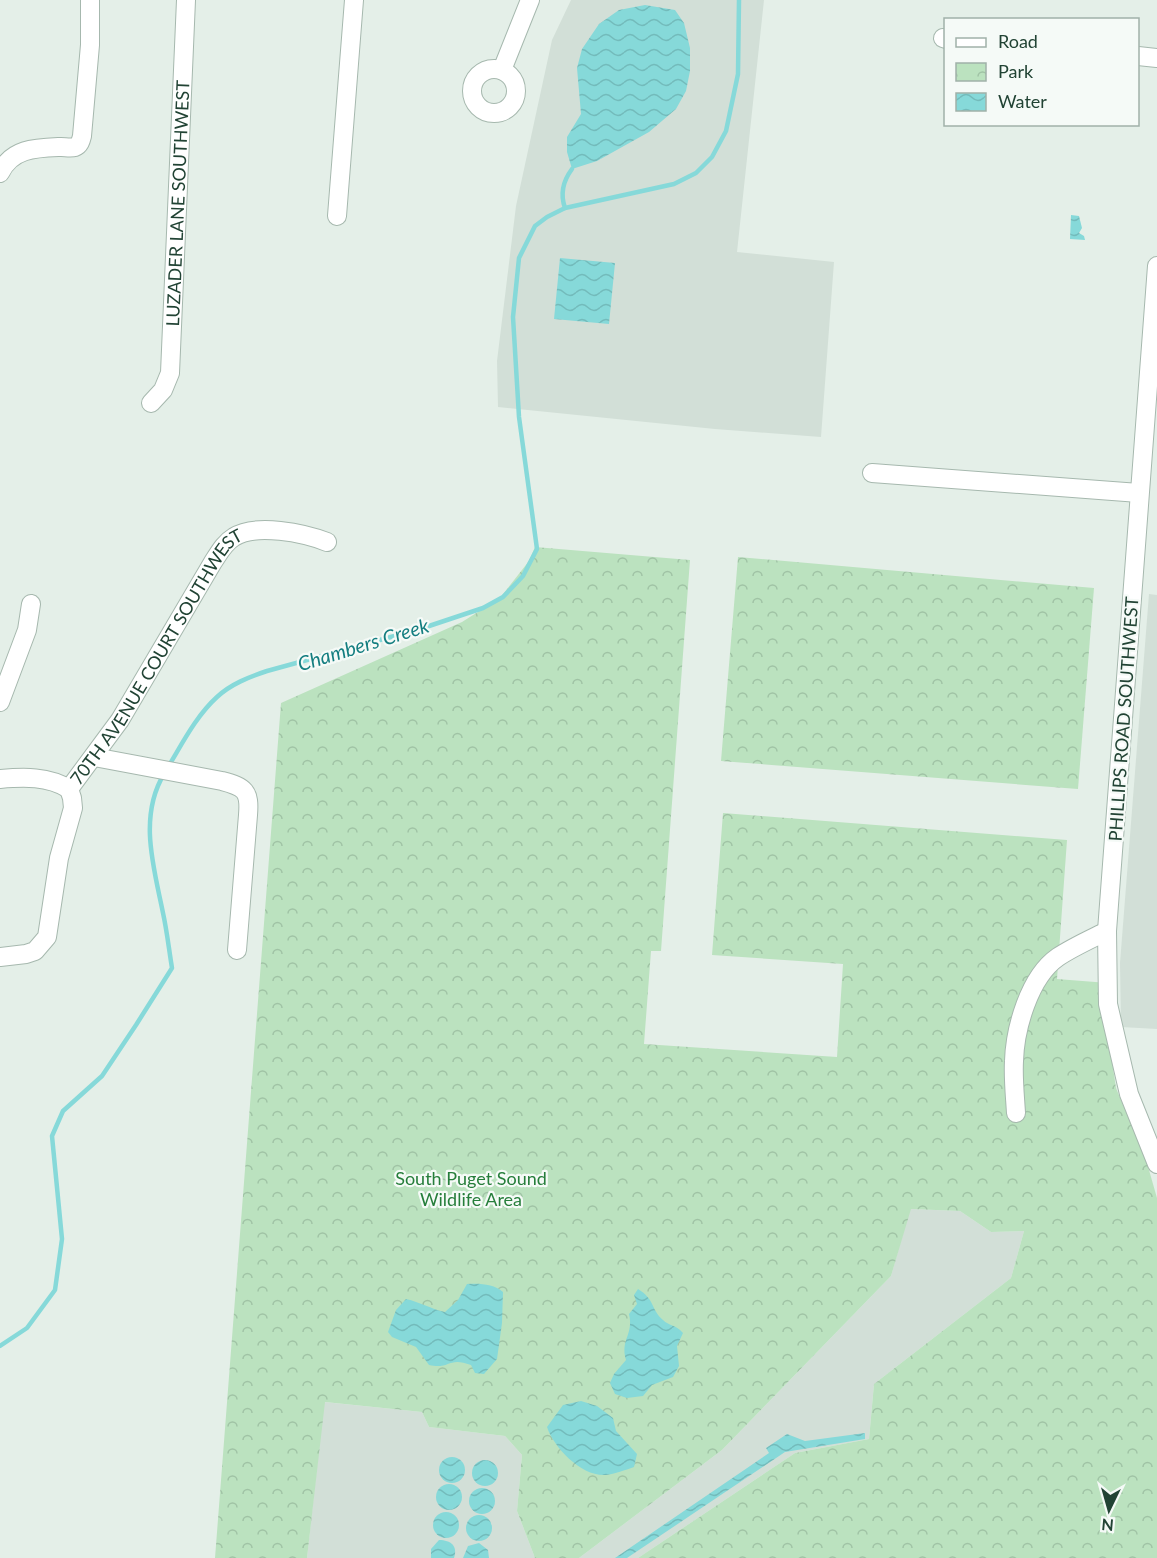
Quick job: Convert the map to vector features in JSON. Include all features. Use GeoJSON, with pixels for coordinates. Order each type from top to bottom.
{"type":"FeatureCollection","features":[{"type":"Feature","properties":{"kind":"street"},"geometry":{"type":"LineString","coordinates":[[0,173],[13,155],[41,147],[75,147],[80,144],[90,45],[90,0]]}},
{"type":"Feature","properties":{"kind":"street","name":"LUZADER LANE SOUTHWEST"},"geometry":{"type":"LineString","coordinates":[[152,403],[163,390],[170,373],[186,0]]}},
{"type":"Feature","properties":{"kind":"street"},"geometry":{"type":"LineString","coordinates":[[337,216],[354,0]]}},
{"type":"Feature","properties":{"kind":"street"},"geometry":{"type":"LineString","coordinates":[[502,70],[530,0]]}},
{"type":"Feature","properties":{"kind":"street"},"geometry":{"type":"LineString","coordinates":[[1139,56],[1157,57]]}},
{"type":"Feature","properties":{"kind":"street","name":"PHILLIPS ROAD SOUTHWEST"},"geometry":{"type":"LineString","coordinates":[[1155,1156],[1129,1094],[1108,1004],[1107,931],[1157,266]]}},
{"type":"Feature","properties":{"kind":"street"},"geometry":{"type":"LineString","coordinates":[[872,473],[1139,493]]}},
{"type":"Feature","properties":{"kind":"street","name":"70TH AVENUE COURT SOUTHWEST"},"geometry":{"type":"LineString","coordinates":[[0,957],[35,951],[47,937],[59,858],[73,808],[69,789],[94,757],[143,682],[223,547],[232,537],[243,532],[261,530],[303,534],[327,542]]}},
{"type":"Feature","properties":{"kind":"street"},"geometry":{"type":"LineString","coordinates":[[0,702],[27,630],[31,604]]}},
{"type":"Feature","properties":{"kind":"street"},"geometry":{"type":"LineString","coordinates":[[94,757],[222,781],[242,787],[246,792],[249,802],[237,950]]}},
{"type":"Feature","properties":{"kind":"street"},"geometry":{"type":"LineString","coordinates":[[0,779],[35,778],[48,780],[69,789]]}},
{"type":"Feature","properties":{"kind":"street"},"geometry":{"type":"LineString","coordinates":[[1016,1113],[1014,1061],[1021,1019],[1034,986],[1047,966],[1058,957],[1107,931]]}},
{"type":"Feature","properties":{"kind":"shaded area"},"geometry":{"type":"Polygon","coordinates":[[[571,0],[764,0],[737,252],[834,262],[821,437],[715,429],[498,407],[497,361],[516,206],[552,40],[571,0]]]}},
{"type":"Feature","properties":{"kind":"shaded area"},"geometry":{"type":"Polygon","coordinates":[[[1149,594],[1157,595],[1157,1029],[1121,1027],[1120,963],[1149,594]]]}},
{"type":"Feature","properties":{"kind":"shaded area"},"geometry":{"type":"Polygon","coordinates":[[[910,1209],[960,1211],[991,1232],[1024,1231],[1011,1278],[874,1384],[869,1439],[795,1453],[638,1558],[579,1558],[722,1450],[891,1276],[910,1209]]]}},
{"type":"Feature","properties":{"kind":"shaded area"},"geometry":{"type":"Polygon","coordinates":[[[324,1402],[422,1412],[429,1427],[505,1436],[522,1455],[517,1511],[535,1558],[307,1558],[324,1402]]]}},
{"type":"Feature","properties":{"kind":"green space","name":"South Puget Sound Wildlife Area"},"geometry":{"type":"Polygon","coordinates":[[[535,547],[690,560],[661,951],[651,951],[644,1044],[837,1057],[843,964],[712,955],[723,813],[1067,840],[1057,979],[1108,983],[1106,1021],[1116,1088],[1147,1163],[1157,1198],[1157,1558],[638,1558],[795,1453],[869,1439],[874,1384],[1011,1278],[1024,1231],[991,1232],[960,1211],[911,1209],[891,1276],[722,1450],[579,1558],[535,1558],[517,1511],[522,1455],[505,1436],[429,1427],[422,1412],[325,1402],[307,1558],[215,1558],[281,703],[462,622],[500,598],[529,561],[535,547]]]}},
{"type":"Feature","properties":{"kind":"green space"},"geometry":{"type":"Polygon","coordinates":[[[738,557],[1094,588],[1078,789],[721,761],[738,557]]]}},
{"type":"Feature","properties":{"kind":"water"},"geometry":{"type":"Polygon","coordinates":[[[645,5],[675,10],[684,23],[690,48],[690,71],[686,91],[676,109],[649,132],[597,161],[572,169],[567,152],[567,137],[581,114],[577,68],[582,49],[599,24],[619,10],[645,5]]]}},
{"type":"Feature","properties":{"kind":"water"},"geometry":{"type":"Polygon","coordinates":[[[1071,215],[1079,216],[1082,228],[1079,233],[1084,236],[1085,240],[1070,239],[1071,215]]]}},
{"type":"Feature","properties":{"kind":"water"},"geometry":{"type":"Polygon","coordinates":[[[560,258],[615,263],[609,324],[554,319],[560,258]]]}},
{"type":"Feature","properties":{"kind":"water"},"geometry":{"type":"Polygon","coordinates":[[[467,1284],[495,1287],[503,1292],[497,1359],[484,1374],[475,1373],[471,1365],[458,1362],[441,1366],[429,1365],[416,1347],[392,1337],[388,1332],[396,1310],[406,1299],[445,1312],[458,1300],[467,1284]]]}},
{"type":"Feature","properties":{"kind":"water"},"geometry":{"type":"Polygon","coordinates":[[[638,1289],[647,1297],[663,1320],[683,1333],[677,1346],[679,1366],[673,1377],[652,1385],[643,1396],[627,1398],[615,1394],[610,1383],[614,1374],[626,1360],[625,1347],[630,1327],[629,1314],[637,1304],[634,1295],[638,1289]]]}},
{"type":"Feature","properties":{"kind":"water"},"geometry":{"type":"Polygon","coordinates":[[[581,1401],[597,1406],[613,1418],[616,1431],[637,1454],[634,1467],[606,1475],[597,1474],[579,1466],[562,1452],[547,1427],[563,1405],[581,1401]]]}},
{"type":"Feature","properties":{"kind":"water"},"geometry":{"type":"Polygon","coordinates":[[[865,1433],[865,1439],[785,1452],[627,1558],[615,1558],[769,1453],[766,1448],[787,1434],[805,1441],[865,1433]]]}},
{"type":"Feature","properties":{"kind":"water"},"geometry":{"type":"Polygon","coordinates":[[[452,1457],[461,1461],[465,1470],[461,1479],[452,1483],[443,1479],[439,1470],[443,1461],[452,1457]]]}},
{"type":"Feature","properties":{"kind":"water"},"geometry":{"type":"Polygon","coordinates":[[[485,1460],[494,1464],[498,1473],[494,1482],[485,1486],[476,1482],[472,1473],[476,1464],[485,1460]]]}},
{"type":"Feature","properties":{"kind":"water"},"geometry":{"type":"Polygon","coordinates":[[[449,1484],[458,1488],[462,1497],[458,1506],[449,1510],[440,1506],[436,1497],[440,1488],[449,1484]]]}},
{"type":"Feature","properties":{"kind":"water"},"geometry":{"type":"Polygon","coordinates":[[[482,1488],[491,1492],[495,1501],[491,1510],[482,1514],[473,1510],[469,1501],[473,1492],[482,1488]]]}},
{"type":"Feature","properties":{"kind":"water"},"geometry":{"type":"Polygon","coordinates":[[[446,1512],[455,1516],[459,1525],[455,1534],[446,1538],[437,1534],[433,1525],[437,1516],[446,1512]]]}},
{"type":"Feature","properties":{"kind":"water"},"geometry":{"type":"Polygon","coordinates":[[[479,1515],[488,1519],[492,1528],[488,1537],[479,1541],[470,1537],[466,1528],[470,1519],[479,1515]]]}},
{"type":"Feature","properties":{"kind":"water"},"geometry":{"type":"Polygon","coordinates":[[[439,1540],[452,1544],[455,1550],[454,1558],[431,1558],[431,1549],[439,1540]]]}},
{"type":"Feature","properties":{"kind":"water"},"geometry":{"type":"Polygon","coordinates":[[[479,1543],[488,1550],[489,1558],[463,1558],[468,1546],[479,1543]]]}},
{"type":"Feature","properties":{"kind":"waterway","name":"Chambers Creek"},"geometry":{"type":"LineString","coordinates":[[168,767],[202,713],[222,692],[247,678],[420,629],[483,608],[503,597],[523,576],[537,549],[519,417],[513,317],[519,258],[535,226],[547,217],[565,208],[674,184],[696,173],[712,157],[726,131],[738,74],[739,0]]}},
{"type":"Feature","properties":{"kind":"waterway"},"geometry":{"type":"LineString","coordinates":[[565,208],[563,188],[572,169]]}},
{"type":"Feature","properties":{"kind":"waterway","name":"Chambers Creek"},"geometry":{"type":"LineString","coordinates":[[0,1346],[27,1328],[55,1290],[62,1239],[52,1136],[63,1111],[102,1076],[172,968],[150,843],[152,808],[156,790],[164,774]]}}]}
